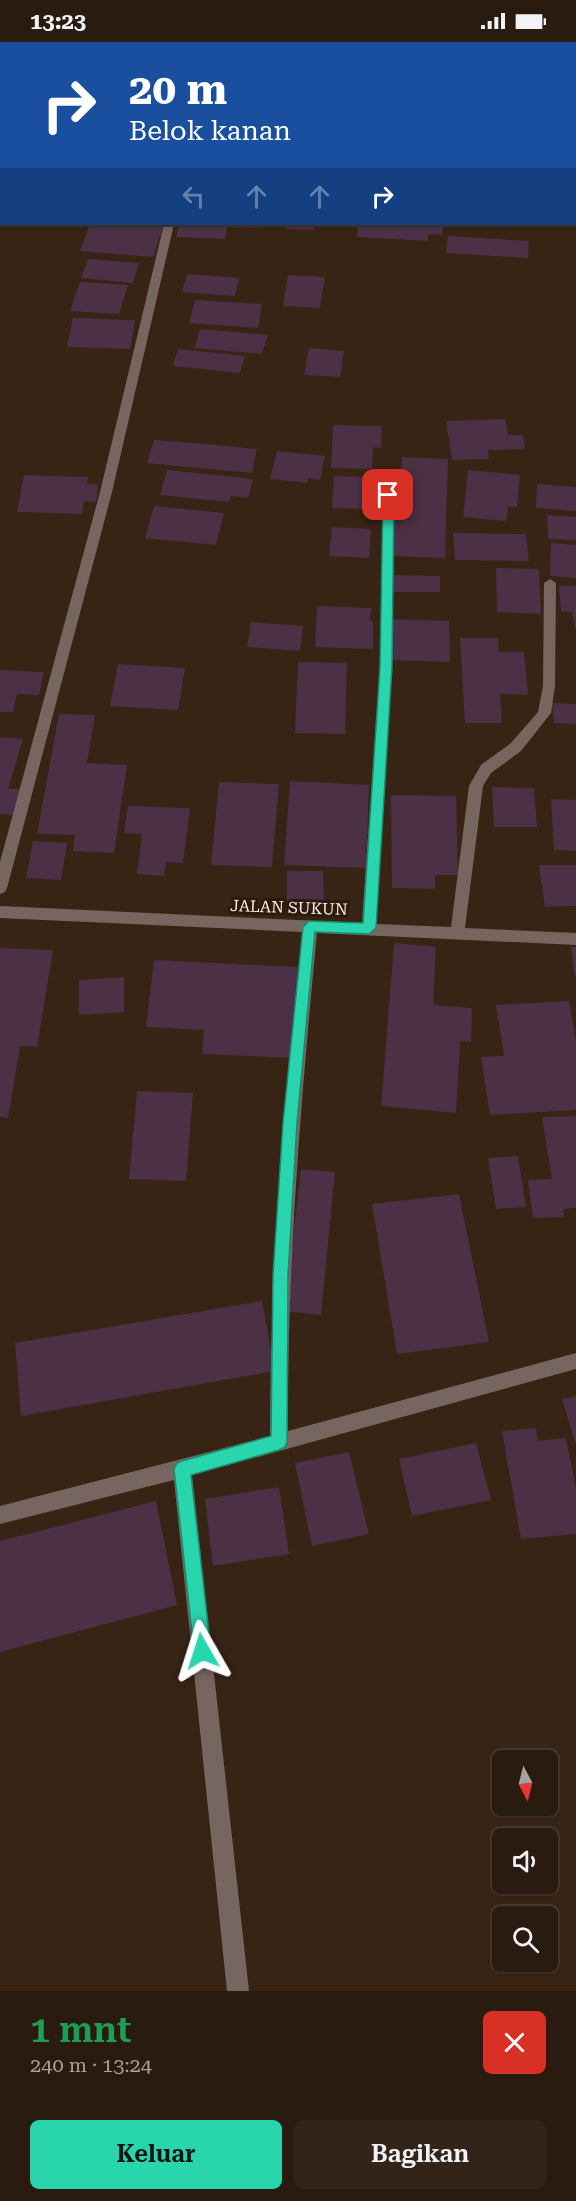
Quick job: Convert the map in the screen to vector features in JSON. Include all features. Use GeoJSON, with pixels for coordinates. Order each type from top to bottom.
{"type":"FeatureCollection","features":[{"type":"Feature","properties":{"kind":"street"},"geometry":{"type":"LineString","coordinates":[[0,888],[106,492],[169,225]]}},
{"type":"Feature","properties":{"kind":"street"},"geometry":{"type":"LineString","coordinates":[[369,928],[386,667],[389,474]]}},
{"type":"Feature","properties":{"kind":"street"},"geometry":{"type":"LineString","coordinates":[[457,934],[476,786],[486,769],[516,747],[544,713],[549,686],[550,583]]}},
{"type":"Feature","properties":{"kind":"street","name":"JALAN SUKUN"},"geometry":{"type":"LineString","coordinates":[[0,912],[576,939]]}},
{"type":"Feature","properties":{"kind":"street"},"geometry":{"type":"LineString","coordinates":[[279,1442],[280,1285],[290,1123],[309,927]]}},
{"type":"Feature","properties":{"kind":"street"},"geometry":{"type":"LineString","coordinates":[[0,1515],[182,1469],[576,1361]]}},
{"type":"Feature","properties":{"kind":"street"},"geometry":{"type":"LineString","coordinates":[[182,1469],[238,1991]]}},
{"type":"Feature","properties":{"kind":"building"},"geometry":{"type":"Polygon","coordinates":[[[90,225],[164,225],[153,257],[80,251],[90,225]]]}},
{"type":"Feature","properties":{"kind":"building"},"geometry":{"type":"Polygon","coordinates":[[[179,225],[259,225],[258,228],[227,227],[225,239],[176,237],[179,225]]]}},
{"type":"Feature","properties":{"kind":"building"},"geometry":{"type":"Polygon","coordinates":[[[287,225],[315,225],[314,230],[286,229],[287,225]]]}},
{"type":"Feature","properties":{"kind":"building"},"geometry":{"type":"Polygon","coordinates":[[[358,225],[443,225],[442,235],[428,234],[428,241],[357,237],[358,225]]]}},
{"type":"Feature","properties":{"kind":"building"},"geometry":{"type":"Polygon","coordinates":[[[448,236],[529,241],[528,258],[446,253],[448,236]]]}},
{"type":"Feature","properties":{"kind":"building"},"geometry":{"type":"Polygon","coordinates":[[[88,259],[139,263],[133,283],[81,278],[88,259]]]}},
{"type":"Feature","properties":{"kind":"building"},"geometry":{"type":"Polygon","coordinates":[[[187,274],[239,278],[235,296],[182,292],[187,274]]]}},
{"type":"Feature","properties":{"kind":"building"},"geometry":{"type":"Polygon","coordinates":[[[288,275],[325,277],[320,308],[283,306],[288,275]]]}},
{"type":"Feature","properties":{"kind":"building"},"geometry":{"type":"Polygon","coordinates":[[[80,282],[128,285],[119,314],[70,311],[80,282]]]}},
{"type":"Feature","properties":{"kind":"building"},"geometry":{"type":"Polygon","coordinates":[[[195,300],[262,304],[258,328],[189,323],[195,300]]]}},
{"type":"Feature","properties":{"kind":"building"},"geometry":{"type":"Polygon","coordinates":[[[73,318],[135,320],[130,349],[67,347],[73,318]]]}},
{"type":"Feature","properties":{"kind":"building"},"geometry":{"type":"Polygon","coordinates":[[[200,329],[268,335],[262,354],[195,348],[200,329]]]}},
{"type":"Feature","properties":{"kind":"building"},"geometry":{"type":"Polygon","coordinates":[[[309,348],[344,351],[340,377],[304,375],[309,348]]]}},
{"type":"Feature","properties":{"kind":"building"},"geometry":{"type":"Polygon","coordinates":[[[178,349],[245,356],[240,373],[173,366],[178,349]]]}},
{"type":"Feature","properties":{"kind":"building"},"geometry":{"type":"Polygon","coordinates":[[[505,419],[508,435],[523,435],[525,449],[488,450],[489,459],[452,460],[446,421],[505,419]]]}},
{"type":"Feature","properties":{"kind":"building"},"geometry":{"type":"Polygon","coordinates":[[[333,425],[382,426],[381,448],[373,447],[372,469],[331,468],[333,425]]]}},
{"type":"Feature","properties":{"kind":"building"},"geometry":{"type":"Polygon","coordinates":[[[154,440],[257,449],[252,473],[147,463],[154,440]]]}},
{"type":"Feature","properties":{"kind":"building"},"geometry":{"type":"Polygon","coordinates":[[[277,451],[325,456],[320,480],[308,478],[307,483],[270,479],[277,451]]]}},
{"type":"Feature","properties":{"kind":"building"},"geometry":{"type":"Polygon","coordinates":[[[402,457],[448,459],[445,558],[392,556],[396,477],[401,478],[402,457]]]}},
{"type":"Feature","properties":{"kind":"building"},"geometry":{"type":"Polygon","coordinates":[[[167,470],[253,479],[248,498],[231,496],[229,502],[160,495],[167,470]]]}},
{"type":"Feature","properties":{"kind":"building"},"geometry":{"type":"Polygon","coordinates":[[[468,470],[520,475],[517,507],[508,507],[506,521],[463,517],[468,470]]]}},
{"type":"Feature","properties":{"kind":"building"},"geometry":{"type":"Polygon","coordinates":[[[24,475],[88,477],[87,484],[98,484],[96,502],[84,501],[82,514],[17,512],[24,475]]]}},
{"type":"Feature","properties":{"kind":"building"},"geometry":{"type":"Polygon","coordinates":[[[334,476],[372,477],[372,509],[332,508],[334,476]]]}},
{"type":"Feature","properties":{"kind":"building"},"geometry":{"type":"Polygon","coordinates":[[[537,484],[576,487],[576,511],[536,508],[537,484]]]}},
{"type":"Feature","properties":{"kind":"building"},"geometry":{"type":"Polygon","coordinates":[[[154,506],[224,513],[216,545],[145,538],[154,506]]]}},
{"type":"Feature","properties":{"kind":"building"},"geometry":{"type":"Polygon","coordinates":[[[547,515],[576,517],[576,540],[548,539],[547,515]]]}},
{"type":"Feature","properties":{"kind":"building"},"geometry":{"type":"Polygon","coordinates":[[[332,527],[371,529],[369,558],[329,556],[332,527]]]}},
{"type":"Feature","properties":{"kind":"building"},"geometry":{"type":"Polygon","coordinates":[[[453,533],[526,534],[529,561],[455,560],[453,533]]]}},
{"type":"Feature","properties":{"kind":"building"},"geometry":{"type":"Polygon","coordinates":[[[551,543],[576,545],[576,578],[550,576],[551,543]]]}},
{"type":"Feature","properties":{"kind":"building"},"geometry":{"type":"Polygon","coordinates":[[[496,568],[539,569],[541,614],[497,612],[496,568]]]}},
{"type":"Feature","properties":{"kind":"building"},"geometry":{"type":"Polygon","coordinates":[[[392,575],[440,576],[440,592],[392,592],[392,575]]]}},
{"type":"Feature","properties":{"kind":"building"},"geometry":{"type":"Polygon","coordinates":[[[559,586],[576,586],[576,632],[572,612],[561,611],[559,586]]]}},
{"type":"Feature","properties":{"kind":"building"},"geometry":{"type":"Polygon","coordinates":[[[317,606],[371,608],[373,649],[315,647],[317,606]]]}},
{"type":"Feature","properties":{"kind":"building"},"geometry":{"type":"Polygon","coordinates":[[[388,619],[449,621],[450,662],[388,660],[388,619]]]}},
{"type":"Feature","properties":{"kind":"building"},"geometry":{"type":"Polygon","coordinates":[[[251,622],[303,626],[300,651],[247,647],[251,622]]]}},
{"type":"Feature","properties":{"kind":"building"},"geometry":{"type":"Polygon","coordinates":[[[460,638],[498,638],[499,652],[524,652],[528,695],[500,694],[502,723],[465,723],[460,638]]]}},
{"type":"Feature","properties":{"kind":"building"},"geometry":{"type":"Polygon","coordinates":[[[298,662],[347,663],[345,734],[295,733],[298,662]]]}},
{"type":"Feature","properties":{"kind":"building"},"geometry":{"type":"Polygon","coordinates":[[[118,664],[185,668],[178,710],[110,706],[118,664]]]}},
{"type":"Feature","properties":{"kind":"building"},"geometry":{"type":"Polygon","coordinates":[[[0,670],[44,672],[39,695],[17,694],[13,712],[0,712],[0,670]]]}},
{"type":"Feature","properties":{"kind":"building"},"geometry":{"type":"Polygon","coordinates":[[[552,703],[576,704],[576,724],[554,723],[552,703]]]}},
{"type":"Feature","properties":{"kind":"building"},"geometry":{"type":"Polygon","coordinates":[[[59,714],[95,715],[87,763],[127,765],[114,853],[73,851],[75,835],[37,834],[59,714]]]}},
{"type":"Feature","properties":{"kind":"building"},"geometry":{"type":"Polygon","coordinates":[[[0,737],[23,739],[8,789],[20,789],[14,815],[0,814],[0,737]]]}},
{"type":"Feature","properties":{"kind":"building"},"geometry":{"type":"Polygon","coordinates":[[[290,781],[369,785],[366,868],[284,865],[290,781]]]}},
{"type":"Feature","properties":{"kind":"building"},"geometry":{"type":"Polygon","coordinates":[[[219,782],[279,784],[272,867],[211,865],[219,782]]]}},
{"type":"Feature","properties":{"kind":"building"},"geometry":{"type":"Polygon","coordinates":[[[492,787],[534,788],[537,827],[494,827],[492,787]]]}},
{"type":"Feature","properties":{"kind":"building"},"geometry":{"type":"Polygon","coordinates":[[[391,795],[456,796],[458,875],[435,875],[435,889],[392,888],[391,795]]]}},
{"type":"Feature","properties":{"kind":"building"},"geometry":{"type":"Polygon","coordinates":[[[551,799],[576,800],[576,851],[554,850],[551,799]]]}},
{"type":"Feature","properties":{"kind":"building"},"geometry":{"type":"Polygon","coordinates":[[[128,806],[190,808],[183,863],[166,862],[164,876],[137,874],[142,834],[124,833],[128,806]]]}},
{"type":"Feature","properties":{"kind":"building"},"geometry":{"type":"Polygon","coordinates":[[[33,841],[67,843],[61,880],[26,878],[33,841]]]}},
{"type":"Feature","properties":{"kind":"building"},"geometry":{"type":"Polygon","coordinates":[[[539,865],[576,865],[576,906],[545,907],[539,865]]]}},
{"type":"Feature","properties":{"kind":"building"},"geometry":{"type":"Polygon","coordinates":[[[287,871],[323,871],[324,903],[287,904],[287,871]]]}},
{"type":"Feature","properties":{"kind":"building"},"geometry":{"type":"Polygon","coordinates":[[[394,943],[436,947],[433,1005],[472,1008],[471,1042],[460,1041],[456,1113],[381,1106],[394,943]]]}},
{"type":"Feature","properties":{"kind":"building"},"geometry":{"type":"Polygon","coordinates":[[[571,947],[576,947],[576,976],[575,976],[571,947]]]}},
{"type":"Feature","properties":{"kind":"building"},"geometry":{"type":"Polygon","coordinates":[[[0,948],[53,950],[37,1047],[20,1046],[8,1118],[0,1117],[0,948]]]}},
{"type":"Feature","properties":{"kind":"building"},"geometry":{"type":"Polygon","coordinates":[[[154,960],[298,967],[293,1058],[202,1054],[204,1030],[146,1027],[154,960]]]}},
{"type":"Feature","properties":{"kind":"building"},"geometry":{"type":"Polygon","coordinates":[[[124,977],[124,1012],[79,1015],[79,980],[124,977]]]}},
{"type":"Feature","properties":{"kind":"building"},"geometry":{"type":"Polygon","coordinates":[[[569,1001],[576,1040],[576,1110],[490,1115],[481,1057],[504,1056],[496,1005],[569,1001]]]}},
{"type":"Feature","properties":{"kind":"building"},"geometry":{"type":"Polygon","coordinates":[[[137,1091],[193,1093],[186,1181],[129,1179],[137,1091]]]}},
{"type":"Feature","properties":{"kind":"building"},"geometry":{"type":"Polygon","coordinates":[[[576,1116],[576,1208],[563,1209],[564,1217],[533,1218],[528,1180],[552,1179],[542,1117],[576,1116]]]}},
{"type":"Feature","properties":{"kind":"building"},"geometry":{"type":"Polygon","coordinates":[[[518,1156],[526,1207],[496,1209],[488,1158],[518,1156]]]}},
{"type":"Feature","properties":{"kind":"building"},"geometry":{"type":"Polygon","coordinates":[[[301,1169],[335,1172],[321,1315],[285,1311],[301,1169]]]}},
{"type":"Feature","properties":{"kind":"building"},"geometry":{"type":"Polygon","coordinates":[[[459,1194],[489,1342],[397,1354],[372,1204],[459,1194]]]}},
{"type":"Feature","properties":{"kind":"building"},"geometry":{"type":"Polygon","coordinates":[[[262,1301],[275,1371],[21,1416],[15,1343],[262,1301]]]}},
{"type":"Feature","properties":{"kind":"building"},"geometry":{"type":"Polygon","coordinates":[[[576,1396],[576,1442],[575,1442],[562,1399],[576,1396]]]}},
{"type":"Feature","properties":{"kind":"building"},"geometry":{"type":"Polygon","coordinates":[[[536,1428],[538,1441],[566,1438],[576,1489],[576,1534],[521,1539],[502,1431],[536,1428]]]}},
{"type":"Feature","properties":{"kind":"building"},"geometry":{"type":"Polygon","coordinates":[[[476,1443],[491,1500],[412,1516],[399,1459],[476,1443]]]}},
{"type":"Feature","properties":{"kind":"building"},"geometry":{"type":"Polygon","coordinates":[[[349,1452],[369,1534],[312,1546],[295,1463],[349,1452]]]}},
{"type":"Feature","properties":{"kind":"building"},"geometry":{"type":"Polygon","coordinates":[[[279,1487],[289,1554],[213,1566],[205,1499],[279,1487]]]}},
{"type":"Feature","properties":{"kind":"building"},"geometry":{"type":"Polygon","coordinates":[[[156,1501],[177,1605],[0,1652],[0,1541],[156,1501]]]}},
{"type":"Feature","properties":{"kind":"route"},"geometry":{"type":"LineString","coordinates":[[202,1651],[182,1469],[279,1442],[281,1275],[290,1123],[309,927],[369,928],[386,667],[388,495]]}}]}
